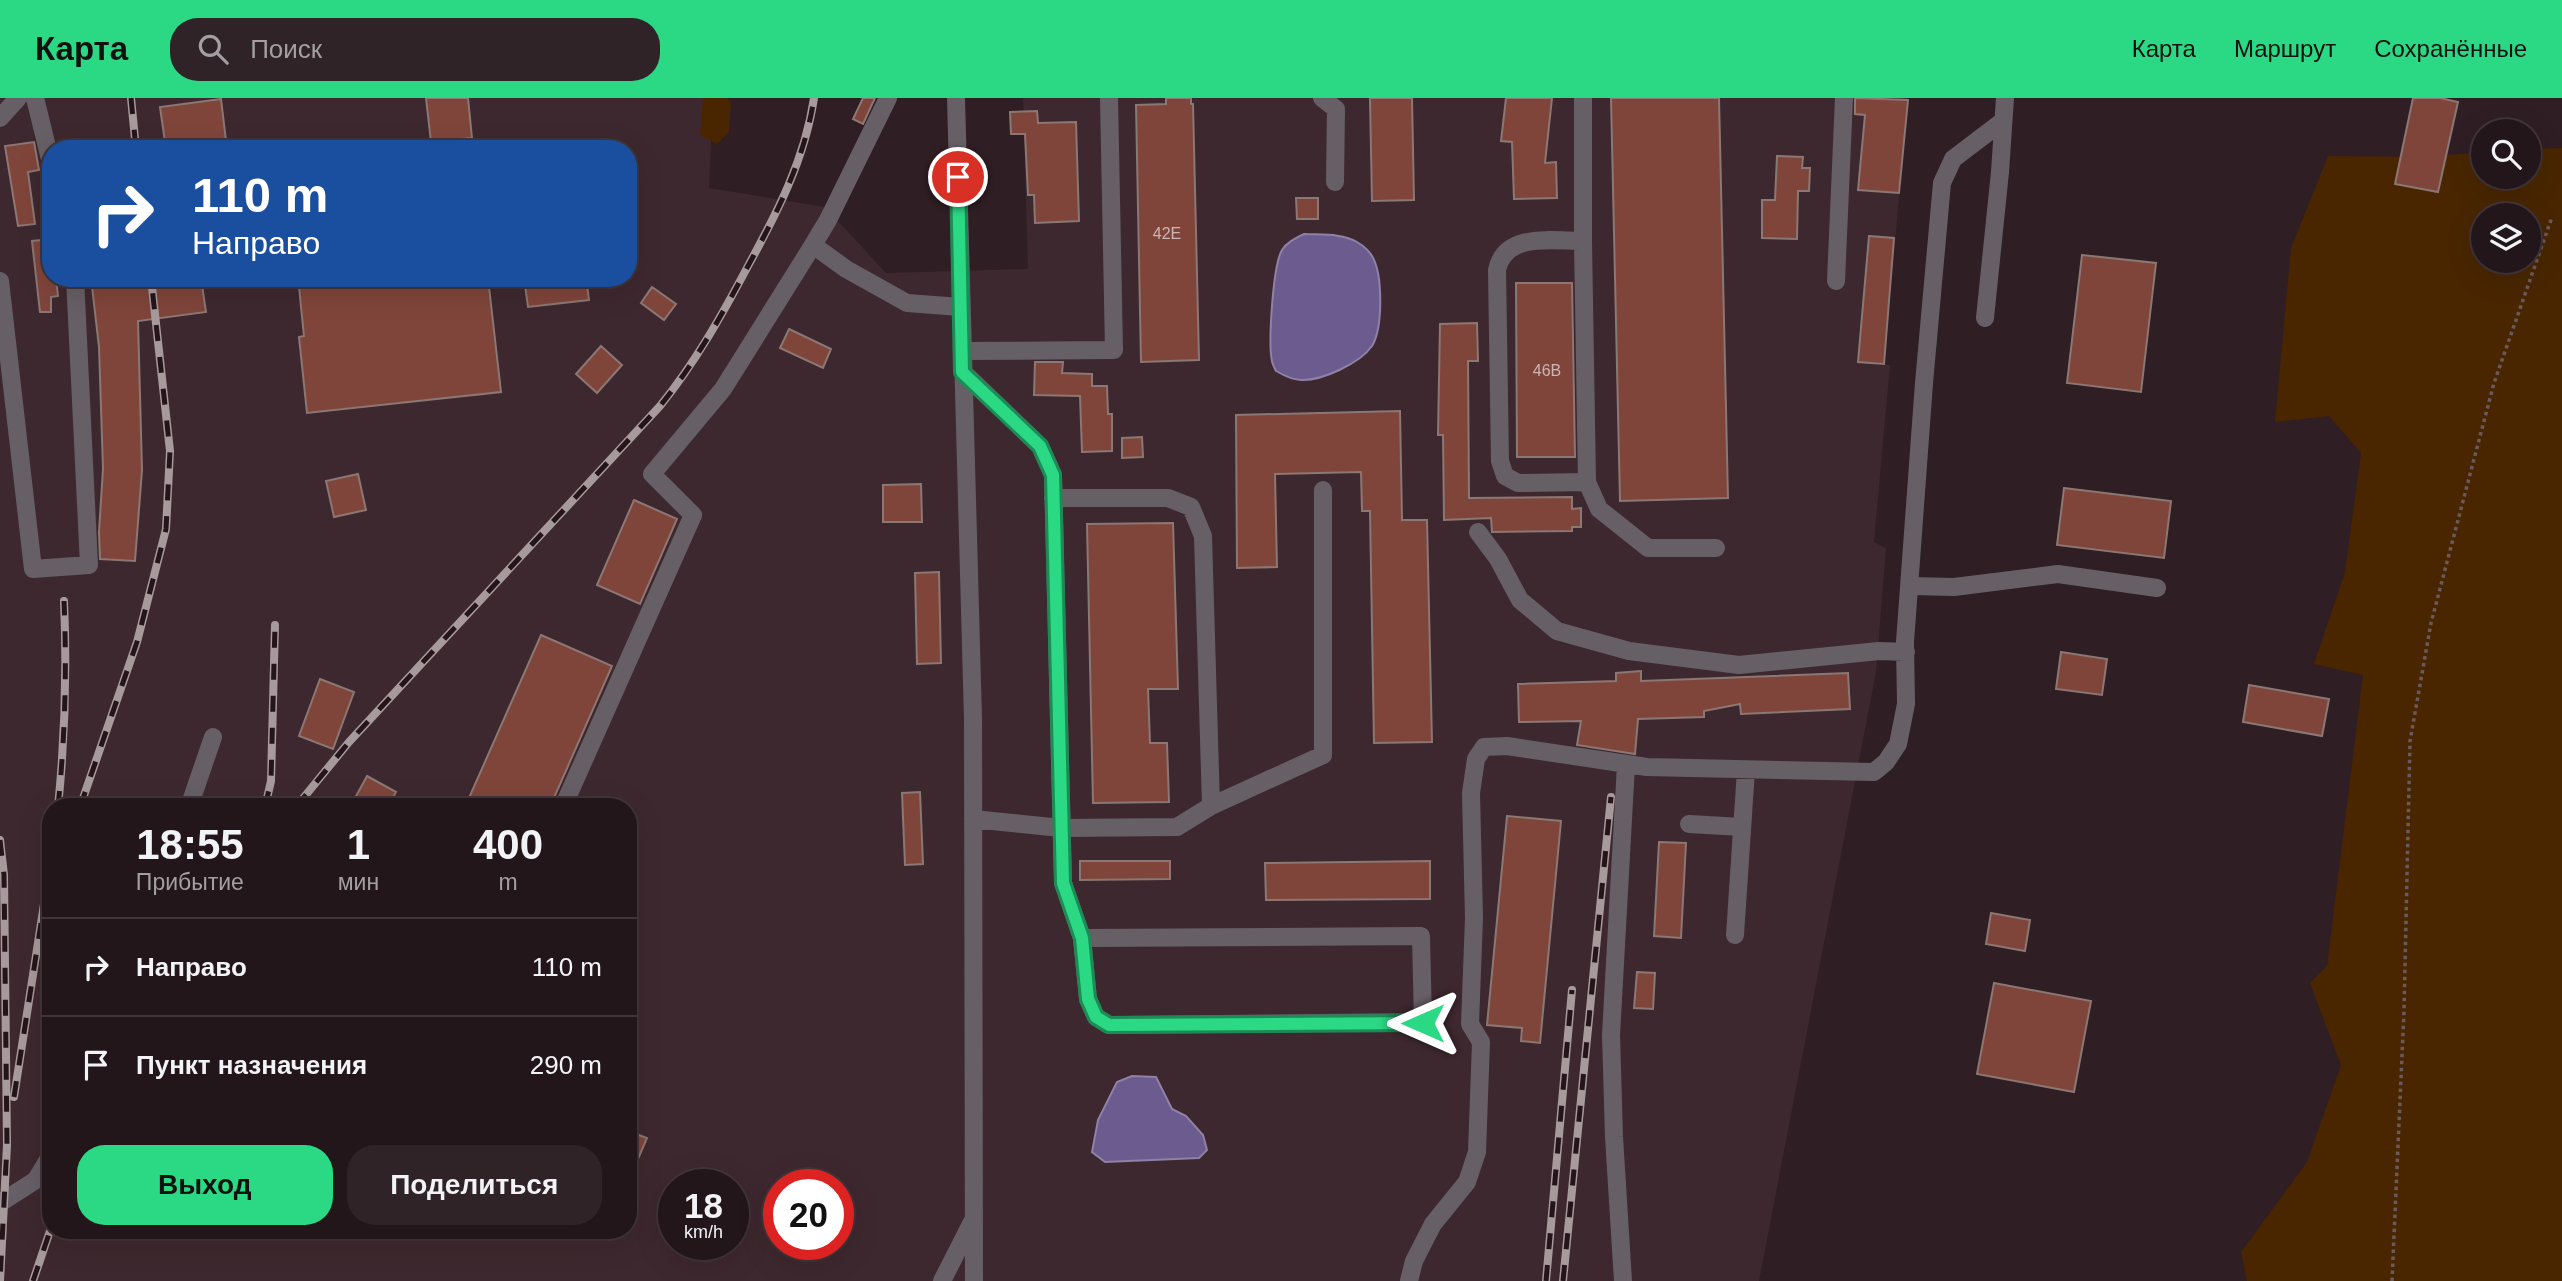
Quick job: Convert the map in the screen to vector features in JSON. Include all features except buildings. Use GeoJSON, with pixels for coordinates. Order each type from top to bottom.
{"type":"FeatureCollection","features":[{"type":"Feature","properties":{"kind":"street"},"geometry":{"type":"LineString","coordinates":[[0,118],[18,98]]}},
{"type":"Feature","properties":{"kind":"street"},"geometry":{"type":"LineString","coordinates":[[35,98],[45,140]]}},
{"type":"Feature","properties":{"kind":"street"},"geometry":{"type":"LineString","coordinates":[[567,798],[693,515],[652,474],[723,389],[828,220],[888,98]]}},
{"type":"Feature","properties":{"kind":"street"},"geometry":{"type":"LineString","coordinates":[[956,98],[973,719],[974,1281]]}},
{"type":"Feature","properties":{"kind":"street"},"geometry":{"type":"LineString","coordinates":[[962,351],[1114,350],[1109,98]]}},
{"type":"Feature","properties":{"kind":"street"},"geometry":{"type":"LineString","coordinates":[[1322,98],[1336,109],[1335,182]]}},
{"type":"Feature","properties":{"kind":"street"},"geometry":{"type":"LineString","coordinates":[[1583,98],[1587,482],[1599,509],[1648,548],[1716,548]]}},
{"type":"Feature","properties":{"kind":"street"},"geometry":{"type":"LineString","coordinates":[[1836,281],[1844,98]]}},
{"type":"Feature","properties":{"kind":"street"},"geometry":{"type":"LineString","coordinates":[[1985,318],[2005,98]]}},
{"type":"Feature","properties":{"kind":"street"},"geometry":{"type":"LineString","coordinates":[[1409,1281],[1414,1261],[1433,1224],[1466,1181],[1477,1152],[1481,1042],[1470,1024],[1474,918],[1471,793],[1476,759],[1483,747],[1507,746],[1626,765],[1746,771],[1874,772],[1886,762],[1898,744],[1906,704],[1909,586],[1942,183],[1954,159],[2003,121]]}},
{"type":"Feature","properties":{"kind":"street"},"geometry":{"type":"LineString","coordinates":[[1583,241],[1532,241],[1512,246],[1500,257],[1497,270],[1499,447],[1505,476],[1518,483],[1587,482]]}},
{"type":"Feature","properties":{"kind":"street"},"geometry":{"type":"LineString","coordinates":[[813,245],[846,269],[907,303],[961,307]]}},
{"type":"Feature","properties":{"kind":"street"},"geometry":{"type":"LineString","coordinates":[[0,281],[33,569],[89,565],[75,287]]}},
{"type":"Feature","properties":{"kind":"street"},"geometry":{"type":"LineString","coordinates":[[962,372],[1040,446],[1053,475],[1063,883],[1082,938],[1088,999],[1096,1017],[1109,1025],[1423,1023],[1421,936],[1082,938]]}},
{"type":"Feature","properties":{"kind":"street"},"geometry":{"type":"LineString","coordinates":[[973,819],[1061,828],[1177,827],[1211,806],[1323,755],[1323,489]]}},
{"type":"Feature","properties":{"kind":"street"},"geometry":{"type":"LineString","coordinates":[[1054,498],[1168,498],[1191,507],[1203,536],[1211,806]]}},
{"type":"Feature","properties":{"kind":"street"},"geometry":{"type":"LineString","coordinates":[[1478,532],[1498,559],[1520,600],[1558,631],[1617,648],[1739,665],[1879,651],[1906,652]]}},
{"type":"Feature","properties":{"kind":"street"},"geometry":{"type":"LineString","coordinates":[[1909,586],[1954,587],[2058,574],[2157,588]]}},
{"type":"Feature","properties":{"kind":"street"},"geometry":{"type":"LineString","coordinates":[[192,798],[213,737]]}},
{"type":"Feature","properties":{"kind":"street"},"geometry":{"type":"LineString","coordinates":[[1623,1281],[1611,1035],[1626,765]]}},
{"type":"Feature","properties":{"kind":"street"},"geometry":{"type":"LineString","coordinates":[[1735,935],[1746,771]]}},
{"type":"Feature","properties":{"kind":"street"},"geometry":{"type":"LineString","coordinates":[[1689,824],[1742,827]]}},
{"type":"Feature","properties":{"kind":"street"},"geometry":{"type":"LineString","coordinates":[[0,1203],[36,1180],[42,1170]]}},
{"type":"Feature","properties":{"kind":"street"},"geometry":{"type":"LineString","coordinates":[[942,1281],[973,1219]]}},
{"type":"Feature","properties":{"kind":"path"},"geometry":{"type":"LineString","coordinates":[[2392,1281],[2404,1011],[2410,741],[2431,623],[2494,383],[2552,217]]}},
{"type":"Feature","properties":{"kind":"shaded area"},"geometry":{"type":"Polygon","coordinates":[[[0,98],[713,98],[709,188],[825,207],[886,273],[1028,269],[1023,98],[1908,98],[1884,364],[1890,365],[1874,542],[1886,548],[1876,672],[1759,1281],[0,1281],[0,98]]]}},
{"type":"Feature","properties":{"kind":"shaded area"},"geometry":{"type":"Polygon","coordinates":[[[703,98],[727,98],[731,102],[729,132],[717,144],[700,135],[703,98]]]}},
{"type":"Feature","properties":{"kind":"shaded area"},"geometry":{"type":"Polygon","coordinates":[[[2562,148],[2562,1281],[2247,1281],[2241,1252],[2307,1162],[2341,1065],[2310,983],[2327,966],[2363,675],[2314,664],[2345,572],[2361,453],[2329,416],[2275,422],[2291,248],[2328,156],[2423,157],[2471,153],[2471,189],[2541,189],[2541,149],[2562,148]]]}},
{"type":"Feature","properties":{"kind":"shaded area"},"geometry":{"type":"Polygon","coordinates":[[[1304,234],[1345,237],[1357,242],[1372,256],[1376,264],[1380,288],[1380,314],[1372,346],[1350,364],[1310,380],[1291,378],[1276,371],[1272,361],[1271,338],[1272,304],[1279,258],[1286,245],[1304,234]]]}},
{"type":"Feature","properties":{"kind":"shaded area"},"geometry":{"type":"Polygon","coordinates":[[[1132,1076],[1156,1077],[1172,1109],[1186,1116],[1203,1135],[1207,1150],[1199,1158],[1105,1162],[1092,1152],[1098,1120],[1117,1082],[1132,1076]]]}},
{"type":"Feature","properties":{"kind":"railway"},"geometry":{"type":"LineString","coordinates":[[131,98],[135,140]]}},
{"type":"Feature","properties":{"kind":"railway"},"geometry":{"type":"LineString","coordinates":[[303,798],[349,742],[673,390],[718,320],[779,206],[804,143],[814,98]]}},
{"type":"Feature","properties":{"kind":"railway"},"geometry":{"type":"LineString","coordinates":[[83,798],[137,642],[166,529],[170,451],[152,287]]}},
{"type":"Feature","properties":{"kind":"railway"},"geometry":{"type":"LineString","coordinates":[[59,798],[65,704],[64,601]]}},
{"type":"Feature","properties":{"kind":"railway"},"geometry":{"type":"LineString","coordinates":[[267,798],[271,781],[275,625]]}},
{"type":"Feature","properties":{"kind":"railway"},"geometry":{"type":"LineString","coordinates":[[1563,1281],[1611,797]]}},
{"type":"Feature","properties":{"kind":"railway"},"geometry":{"type":"LineString","coordinates":[[0,840],[4,875],[7,1145],[0,1281]]}},
{"type":"Feature","properties":{"kind":"railway"},"geometry":{"type":"LineString","coordinates":[[14,1097],[42,917]]}},
{"type":"Feature","properties":{"kind":"railway"},"geometry":{"type":"LineString","coordinates":[[1546,1281],[1572,990]]}},
{"type":"Feature","properties":{"kind":"railway"},"geometry":{"type":"LineString","coordinates":[[33,1281],[47,1239]]}},
{"type":"Feature","properties":{"kind":"route"},"geometry":{"type":"LineString","coordinates":[[958,177],[962,372],[1040,446],[1053,475],[1063,883],[1082,938],[1088,999],[1096,1017],[1109,1025],[1423,1023]]}}]}
